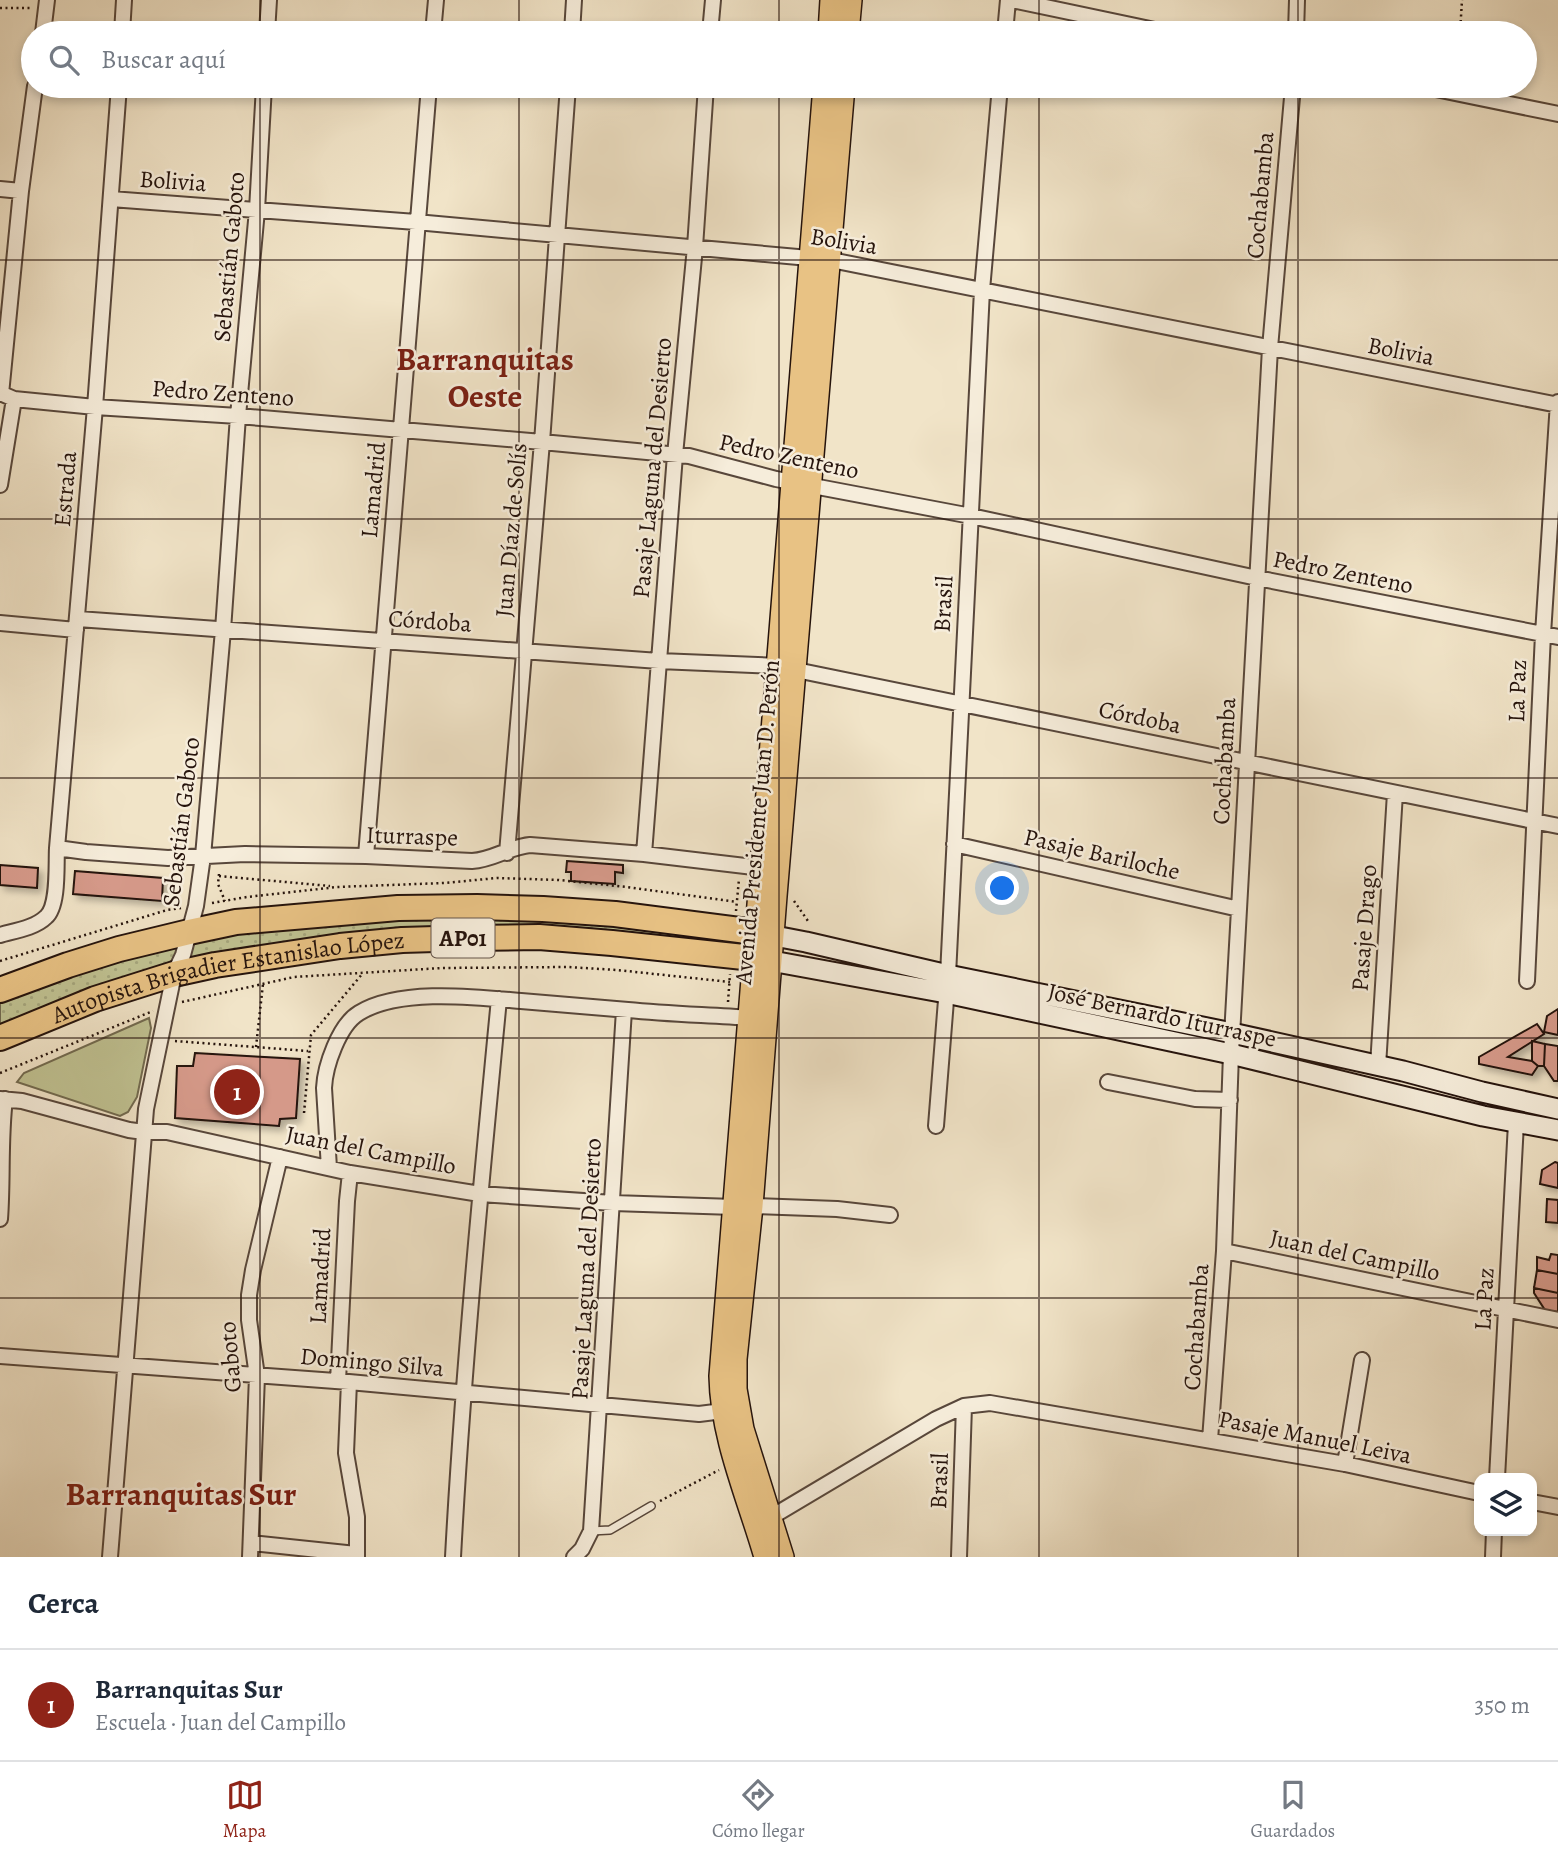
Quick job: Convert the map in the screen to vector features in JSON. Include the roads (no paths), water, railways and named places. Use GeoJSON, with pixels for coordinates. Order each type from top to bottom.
{"type":"FeatureCollection","features":[{"type":"Feature","properties":{"kind":"highway","name":"Autopista Brigadier Estanislao López"},"geometry":{"type":"LineString","coordinates":[[0,990],[118,949],[236,922],[398,908],[543,909],[615,914],[754,932]]}},
{"type":"Feature","properties":{"kind":"highway","name":"Autopista Brigadier Estanislao López"},"geometry":{"type":"LineString","coordinates":[[0,1038],[95,999],[174,974],[340,946],[402,940],[539,937],[752,958]]}},
{"type":"Feature","properties":{"kind":"main road"},"geometry":{"type":"LineString","coordinates":[[830,21],[831,0]]}},
{"type":"Feature","properties":{"kind":"main road"},"geometry":{"type":"LineString","coordinates":[[849,21],[851,0]]}},
{"type":"Feature","properties":{"kind":"main road","name":"Avenida Presidente Juan D. Perón"},"geometry":{"type":"LineString","coordinates":[[754,932],[776,896],[787,668],[801,484],[809,257],[823,98]]}},
{"type":"Feature","properties":{"kind":"main road","name":"Avenida Presidente Juan D. Perón"},"geometry":{"type":"LineString","coordinates":[[801,484],[831,260],[843,98]]}},
{"type":"Feature","properties":{"kind":"main road","name":"Avenida Presidente Juan D. Perón"},"geometry":{"type":"LineString","coordinates":[[743,1207],[754,932],[787,668]]}},
{"type":"Feature","properties":{"kind":"main road","name":"José Bernardo Iturraspe"},"geometry":{"type":"LineString","coordinates":[[754,932],[806,942],[947,984],[1231,1054],[1516,1123],[1558,1130]]}},
{"type":"Feature","properties":{"kind":"main road","name":"Avenida Presidente Juan D. Perón"},"geometry":{"type":"LineString","coordinates":[[752,958],[743,1207],[721,1352],[720,1385],[750,1450],[764,1522],[765,1557]]}},
{"type":"Feature","properties":{"kind":"main road","name":"José Bernardo Iturraspe"},"geometry":{"type":"LineString","coordinates":[[752,958],[947,984],[1232,1033],[1558,1108]]}},
{"type":"Feature","properties":{"kind":"main road","name":"Avenida Presidente Juan D. Perón"},"geometry":{"type":"LineString","coordinates":[[731,1410],[735,1462],[783,1557]]}},
{"type":"Feature","properties":{"kind":"street"},"geometry":{"type":"LineString","coordinates":[[123,21],[124,0]]}},
{"type":"Feature","properties":{"kind":"street"},"geometry":{"type":"LineString","coordinates":[[268,21],[269,0]]}},
{"type":"Feature","properties":{"kind":"street"},"geometry":{"type":"LineString","coordinates":[[434,21],[436,0]]}},
{"type":"Feature","properties":{"kind":"street"},"geometry":{"type":"LineString","coordinates":[[573,21],[574,0]]}},
{"type":"Feature","properties":{"kind":"street"},"geometry":{"type":"LineString","coordinates":[[711,21],[713,0]]}},
{"type":"Feature","properties":{"kind":"street"},"geometry":{"type":"LineString","coordinates":[[1007,21],[1010,0],[1111,21]]}},
{"type":"Feature","properties":{"kind":"street"},"geometry":{"type":"LineString","coordinates":[[1296,21],[1297,0]]}},
{"type":"Feature","properties":{"kind":"street"},"geometry":{"type":"LineString","coordinates":[[0,485],[21,191],[34,98]]}},
{"type":"Feature","properties":{"kind":"street","name":"Estrada"},"geometry":{"type":"LineString","coordinates":[[0,935],[36,924],[47,917],[55,897],[118,98]]}},
{"type":"Feature","properties":{"kind":"street","name":"Sebastián Gaboto"},"geometry":{"type":"LineString","coordinates":[[110,1557],[146,1109],[174,974],[183,956],[196,906],[203,856],[257,210],[263,98]]}},
{"type":"Feature","properties":{"kind":"street","name":"Lamadrid"},"geometry":{"type":"LineString","coordinates":[[366,856],[428,98]]}},
{"type":"Feature","properties":{"kind":"street","name":"Juan Díaz de Solís"},"geometry":{"type":"LineString","coordinates":[[507,853],[542,442],[567,98]]}},
{"type":"Feature","properties":{"kind":"street","name":"Pasaje Laguna del Desierto"},"geometry":{"type":"LineString","coordinates":[[643,854],[705,98]]}},
{"type":"Feature","properties":{"kind":"street","name":"Brasil"},"geometry":{"type":"LineString","coordinates":[[936,1126],[947,984],[982,290],[999,98]]}},
{"type":"Feature","properties":{"kind":"street","name":"Cochabamba"},"geometry":{"type":"LineString","coordinates":[[1210,1440],[1224,1251],[1232,1033],[1270,348],[1292,98]]}},
{"type":"Feature","properties":{"kind":"street"},"geometry":{"type":"LineString","coordinates":[[1479,98],[1558,114]]}},
{"type":"Feature","properties":{"kind":"street"},"geometry":{"type":"LineString","coordinates":[[0,189],[21,191]]}},
{"type":"Feature","properties":{"kind":"street","name":"Bolivia"},"geometry":{"type":"LineString","coordinates":[[111,199],[416,222],[831,260],[1558,404]]}},
{"type":"Feature","properties":{"kind":"street","name":"Pedro Zenteno"},"geometry":{"type":"LineString","coordinates":[[5,395],[95,407],[238,416],[689,456],[801,484],[971,516],[1257,578],[1558,637]]}},
{"type":"Feature","properties":{"kind":"street","name":"La Paz"},"geometry":{"type":"LineString","coordinates":[[1527,981],[1543,634],[1558,404]]}},
{"type":"Feature","properties":{"kind":"street","name":"Córdoba"},"geometry":{"type":"LineString","coordinates":[[0,623],[223,630],[787,668],[1558,826]]}},
{"type":"Feature","properties":{"kind":"street","name":"Pasaje Drago"},"geometry":{"type":"LineString","coordinates":[[1378,1066],[1395,793]]}},
{"type":"Feature","properties":{"kind":"street","name":"Pasaje Bariloche"},"geometry":{"type":"LineString","coordinates":[[954,844],[1239,909]]}},
{"type":"Feature","properties":{"kind":"street","name":"Iturraspe"},"geometry":{"type":"LineString","coordinates":[[57,848],[168,858],[245,854],[483,861],[530,845],[643,854],[762,868]]}},
{"type":"Feature","properties":{"kind":"street"},"geometry":{"type":"LineString","coordinates":[[329,1168],[324,1088],[329,1062],[345,1029],[356,1014],[386,1002],[444,996],[750,1018]]}},
{"type":"Feature","properties":{"kind":"street"},"geometry":{"type":"LineString","coordinates":[[453,1557],[480,1194],[499,999]]}},
{"type":"Feature","properties":{"kind":"street","name":"Pasaje Laguna del Desierto"},"geometry":{"type":"LineString","coordinates":[[591,1531],[624,1010]]}},
{"type":"Feature","properties":{"kind":"street"},"geometry":{"type":"LineString","coordinates":[[1108,1082],[1195,1099],[1230,1100]]}},
{"type":"Feature","properties":{"kind":"street"},"geometry":{"type":"LineString","coordinates":[[0,1219],[3,1185],[2,1099]]}},
{"type":"Feature","properties":{"kind":"street","name":"Juan del Campillo"},"geometry":{"type":"LineString","coordinates":[[2,1099],[22,1101],[115,1127],[144,1132],[167,1132],[350,1173],[480,1194],[613,1203],[837,1209],[890,1215]]}},
{"type":"Feature","properties":{"kind":"street","name":"La Paz"},"geometry":{"type":"LineString","coordinates":[[1497,1473],[1516,1123]]}},
{"type":"Feature","properties":{"kind":"street","name":"Gaboto"},"geometry":{"type":"LineString","coordinates":[[250,1550],[257,1376],[249,1320],[250,1284],[280,1157]]}},
{"type":"Feature","properties":{"kind":"street","name":"Lamadrid"},"geometry":{"type":"LineString","coordinates":[[350,1173],[343,1381],[346,1453],[357,1517],[357,1556]]}},
{"type":"Feature","properties":{"kind":"street","name":"Juan del Campillo"},"geometry":{"type":"LineString","coordinates":[[1224,1251],[1558,1320]]}},
{"type":"Feature","properties":{"kind":"street","name":"Domingo Silva"},"geometry":{"type":"LineString","coordinates":[[0,1356],[343,1381],[699,1414],[731,1410]]}},
{"type":"Feature","properties":{"kind":"street"},"geometry":{"type":"LineString","coordinates":[[1345,1464],[1362,1360]]}},
{"type":"Feature","properties":{"kind":"street","name":"Pasaje Manuel Leiva"},"geometry":{"type":"LineString","coordinates":[[764,1522],[936,1419],[964,1406],[990,1403],[1345,1464],[1474,1492]]}},
{"type":"Feature","properties":{"kind":"street","name":"Brasil"},"geometry":{"type":"LineString","coordinates":[[959,1557],[964,1406]]}},
{"type":"Feature","properties":{"kind":"street"},"geometry":{"type":"LineString","coordinates":[[1537,1503],[1558,1507]]}},
{"type":"Feature","properties":{"kind":"street"},"geometry":{"type":"LineString","coordinates":[[574,1557],[582,1549],[591,1531]]}},
{"type":"Feature","properties":{"kind":"street"},"geometry":{"type":"LineString","coordinates":[[1493,1557],[1494,1536]]}},
{"type":"Feature","properties":{"kind":"street"},"geometry":{"type":"LineString","coordinates":[[250,1550],[357,1556]]}},
{"type":"Feature","properties":{"kind":"lane"},"geometry":{"type":"LineString","coordinates":[[591,1531],[610,1530],[651,1506]]}},
{"type":"Feature","properties":{"kind":"place","name":"Barranquitas Sur"},"geometry":{"type":"Point","coordinates":[237,1092]}},
{"type":"Feature","properties":{"kind":"district","name":"Barranquitas Oeste"},"geometry":{"type":"Point","coordinates":[485,378]}},
{"type":"Feature","properties":{"kind":"district","name":"Barranquitas Sur"},"geometry":{"type":"Point","coordinates":[181,1494]}}]}
